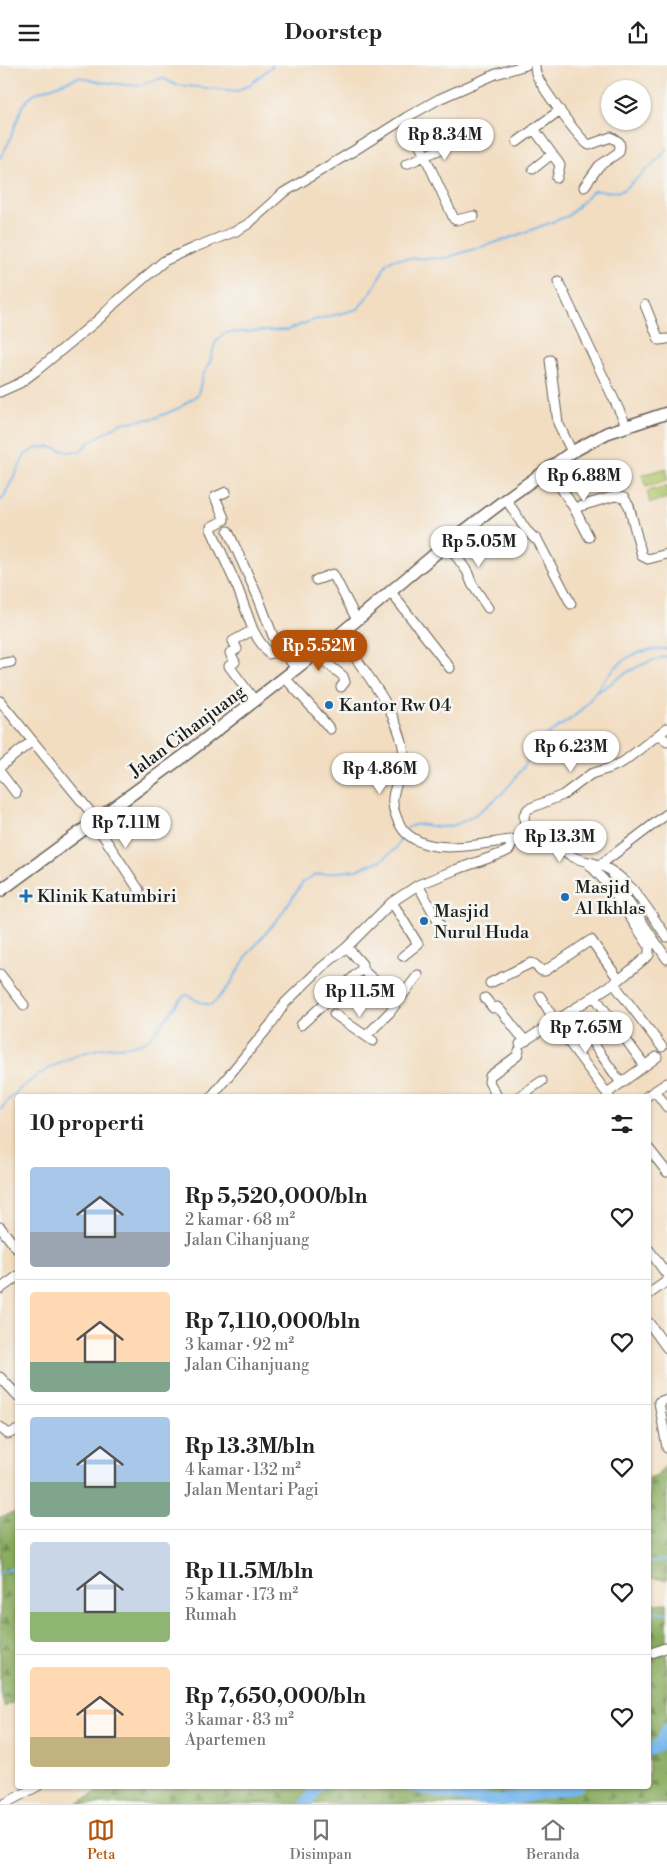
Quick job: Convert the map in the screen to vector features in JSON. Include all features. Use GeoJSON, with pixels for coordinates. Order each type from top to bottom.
{"type":"FeatureCollection","features":[{"type":"Feature","properties":{"kind":"main road","name":"Jalan Cihanjuang"},"geometry":{"type":"LineString","coordinates":[[0,891],[189,752],[285,678],[447,544],[506,499],[572,452],[607,433],[667,413]]}},
{"type":"Feature","properties":{"kind":"street"},"geometry":{"type":"LineString","coordinates":[[0,392],[20,383],[36,371],[164,261],[236,231],[251,222],[283,193],[299,182],[439,99],[496,74],[526,65]]}},
{"type":"Feature","properties":{"kind":"street"},"geometry":{"type":"LineString","coordinates":[[534,65],[536,73],[560,110],[586,143],[589,145],[611,137],[619,142],[619,152],[599,165],[584,187]]}},
{"type":"Feature","properties":{"kind":"street"},"geometry":{"type":"LineString","coordinates":[[517,142],[560,110]]}},
{"type":"Feature","properties":{"kind":"street"},"geometry":{"type":"LineString","coordinates":[[407,117],[454,219],[456,221],[474,216]]}},
{"type":"Feature","properties":{"kind":"street"},"geometry":{"type":"LineString","coordinates":[[534,129],[560,165],[557,178]]}},
{"type":"Feature","properties":{"kind":"street"},"geometry":{"type":"LineString","coordinates":[[406,164],[455,143]]}},
{"type":"Feature","properties":{"kind":"street"},"geometry":{"type":"LineString","coordinates":[[533,169],[552,154]]}},
{"type":"Feature","properties":{"kind":"street"},"geometry":{"type":"LineString","coordinates":[[558,281],[626,427]]}},
{"type":"Feature","properties":{"kind":"street"},"geometry":{"type":"LineString","coordinates":[[645,305],[659,340],[667,339]]}},
{"type":"Feature","properties":{"kind":"street"},"geometry":{"type":"LineString","coordinates":[[550,360],[558,423],[572,452]]}},
{"type":"Feature","properties":{"kind":"street"},"geometry":{"type":"LineString","coordinates":[[548,469],[574,508],[589,537]]}},
{"type":"Feature","properties":{"kind":"street"},"geometry":{"type":"LineString","coordinates":[[226,492],[215,497],[224,520],[211,527],[211,529],[258,639],[269,654],[282,650]]}},
{"type":"Feature","properties":{"kind":"street"},"geometry":{"type":"LineString","coordinates":[[574,508],[615,496],[624,498],[629,506],[642,556],[648,559],[667,554]]}},
{"type":"Feature","properties":{"kind":"street"},"geometry":{"type":"LineString","coordinates":[[506,499],[526,529],[537,539],[571,604]]}},
{"type":"Feature","properties":{"kind":"street"},"geometry":{"type":"LineString","coordinates":[[228,531],[258,597],[273,636],[296,669]]}},
{"type":"Feature","properties":{"kind":"street"},"geometry":{"type":"LineString","coordinates":[[447,544],[465,567],[472,584],[488,609]]}},
{"type":"Feature","properties":{"kind":"street"},"geometry":{"type":"LineString","coordinates":[[316,580],[328,574],[333,574],[357,620]]}},
{"type":"Feature","properties":{"kind":"street"},"geometry":{"type":"LineString","coordinates":[[390,591],[450,668]]}},
{"type":"Feature","properties":{"kind":"street"},"geometry":{"type":"LineString","coordinates":[[253,630],[232,641],[237,649],[230,653],[235,662],[230,666],[255,701]]}},
{"type":"Feature","properties":{"kind":"street"},"geometry":{"type":"LineString","coordinates":[[339,635],[374,686],[402,739],[404,756],[392,799],[397,818],[404,831],[419,842],[449,846],[550,839],[570,855],[588,863],[600,865],[628,883],[667,937]]}},
{"type":"Feature","properties":{"kind":"street"},"geometry":{"type":"LineString","coordinates":[[315,654],[343,676],[345,682],[342,687]]}},
{"type":"Feature","properties":{"kind":"street"},"geometry":{"type":"LineString","coordinates":[[0,664],[11,662]]}},
{"type":"Feature","properties":{"kind":"street"},"geometry":{"type":"LineString","coordinates":[[285,678],[330,729]]}},
{"type":"Feature","properties":{"kind":"street"},"geometry":{"type":"LineString","coordinates":[[0,701],[96,821],[139,890]]}},
{"type":"Feature","properties":{"kind":"street"},"geometry":{"type":"LineString","coordinates":[[214,1094],[271,1024],[285,1003],[322,967],[348,947],[392,901],[418,885],[509,850],[525,830],[524,815],[528,809],[563,795],[591,773],[617,765],[664,731],[667,742]]}},
{"type":"Feature","properties":{"kind":"street"},"geometry":{"type":"LineString","coordinates":[[0,767],[32,741]]}},
{"type":"Feature","properties":{"kind":"street"},"geometry":{"type":"LineString","coordinates":[[0,772],[16,793]]}},
{"type":"Feature","properties":{"kind":"street"},"geometry":{"type":"LineString","coordinates":[[600,865],[667,814]]}},
{"type":"Feature","properties":{"kind":"street"},"geometry":{"type":"LineString","coordinates":[[496,1094],[489,1082],[490,1076],[518,1056],[522,1045],[578,1006],[617,982],[646,958],[650,951],[649,946],[611,888],[588,863]]}},
{"type":"Feature","properties":{"kind":"street"},"geometry":{"type":"LineString","coordinates":[[612,872],[619,888],[664,947],[667,959]]}},
{"type":"Feature","properties":{"kind":"street"},"geometry":{"type":"LineString","coordinates":[[418,885],[439,923]]}},
{"type":"Feature","properties":{"kind":"street"},"geometry":{"type":"LineString","coordinates":[[392,901],[418,944],[403,956]]}},
{"type":"Feature","properties":{"kind":"street"},"geometry":{"type":"LineString","coordinates":[[490,983],[531,963],[545,971],[591,941],[662,1047]]}},
{"type":"Feature","properties":{"kind":"street"},"geometry":{"type":"LineString","coordinates":[[348,947],[362,964],[362,969],[398,1001]]}},
{"type":"Feature","properties":{"kind":"street"},"geometry":{"type":"LineString","coordinates":[[301,1025],[362,969]]}},
{"type":"Feature","properties":{"kind":"street"},"geometry":{"type":"LineString","coordinates":[[0,973],[24,1005]]}},
{"type":"Feature","properties":{"kind":"street"},"geometry":{"type":"LineString","coordinates":[[334,1014],[369,1038],[418,975]]}},
{"type":"Feature","properties":{"kind":"street"},"geometry":{"type":"LineString","coordinates":[[540,996],[562,1033],[609,1094],[657,1057]]}},
{"type":"Feature","properties":{"kind":"street"},"geometry":{"type":"LineString","coordinates":[[594,997],[645,1066]]}},
{"type":"Feature","properties":{"kind":"street"},"geometry":{"type":"LineString","coordinates":[[485,998],[490,1006],[493,1008],[497,1007],[502,1011],[515,1029],[522,1045]]}},
{"type":"Feature","properties":{"kind":"street"},"geometry":{"type":"LineString","coordinates":[[571,1012],[621,1083]]}},
{"type":"Feature","properties":{"kind":"street"},"geometry":{"type":"LineString","coordinates":[[523,1094],[542,1081]]}},
{"type":"Feature","properties":{"kind":"street"},"geometry":{"type":"LineString","coordinates":[[650,1094],[667,1083]]}},
{"type":"Feature","properties":{"kind":"street"},"geometry":{"type":"LineString","coordinates":[[655,1091],[667,1107]]}},
{"type":"Feature","properties":{"kind":"street"},"geometry":{"type":"LineString","coordinates":[[651,1152],[667,1173]]}},
{"type":"Feature","properties":{"kind":"street"},"geometry":{"type":"LineString","coordinates":[[0,1227],[15,1246]]}},
{"type":"Feature","properties":{"kind":"street"},"geometry":{"type":"LineString","coordinates":[[651,1253],[667,1275]]}},
{"type":"Feature","properties":{"kind":"street"},"geometry":{"type":"LineString","coordinates":[[2,1284],[15,1278]]}},
{"type":"Feature","properties":{"kind":"street"},"geometry":{"type":"LineString","coordinates":[[651,1293],[667,1281]]}},
{"type":"Feature","properties":{"kind":"street"},"geometry":{"type":"LineString","coordinates":[[651,1326],[667,1348]]}},
{"type":"Feature","properties":{"kind":"street"},"geometry":{"type":"LineString","coordinates":[[0,1377],[15,1393]]}},
{"type":"Feature","properties":{"kind":"street"},"geometry":{"type":"LineString","coordinates":[[667,1399],[659,1402],[667,1448]]}},
{"type":"Feature","properties":{"kind":"street"},"geometry":{"type":"LineString","coordinates":[[0,1427],[8,1434],[15,1431]]}},
{"type":"Feature","properties":{"kind":"street"},"geometry":{"type":"LineString","coordinates":[[651,1653],[664,1648]]}},
{"type":"Feature","properties":{"kind":"street"},"geometry":{"type":"LineString","coordinates":[[4,1804],[32,1789]]}},
{"type":"Feature","properties":{"kind":"green space"},"geometry":{"type":"Polygon","coordinates":[[[667,468],[667,481],[646,487],[642,475],[667,468]]]}},
{"type":"Feature","properties":{"kind":"green space"},"geometry":{"type":"Polygon","coordinates":[[[667,486],[667,498],[650,503],[647,491],[667,486]]]}},
{"type":"Feature","properties":{"kind":"green space"},"geometry":{"type":"Polygon","coordinates":[[[667,1463],[667,1580],[651,1578],[651,1477],[656,1477],[667,1463]]]}},
{"type":"Feature","properties":{"kind":"green space"},"geometry":{"type":"Polygon","coordinates":[[[15,1513],[15,1701],[5,1707],[0,1694],[0,1517],[15,1513]]]}},
{"type":"Feature","properties":{"kind":"green space"},"geometry":{"type":"Polygon","coordinates":[[[667,1603],[667,1804],[77,1804],[101,1789],[651,1789],[651,1604],[667,1603]]]}},
{"type":"Feature","properties":{"kind":"waterway"},"geometry":{"type":"LineString","coordinates":[[0,158],[9,142],[23,105],[33,94],[79,77],[100,82],[137,86],[162,78],[176,85],[237,91],[251,84],[273,65]]}},
{"type":"Feature","properties":{"kind":"waterway"},"geometry":{"type":"LineString","coordinates":[[0,501],[25,455],[36,448],[50,447],[69,452],[80,451],[90,442],[121,423],[155,418],[179,408],[193,398],[198,394],[215,343],[224,333],[287,330],[311,321],[358,309],[375,286],[387,263],[393,259],[445,258],[507,239],[568,216],[593,191],[618,192],[624,189],[667,149]]}},
{"type":"Feature","properties":{"kind":"waterway"},"geometry":{"type":"LineString","coordinates":[[407,828],[420,824],[438,827],[449,826],[476,814],[501,795],[543,739],[578,713],[616,667],[637,653],[667,649]]}},
{"type":"Feature","properties":{"kind":"waterway"},"geometry":{"type":"LineString","coordinates":[[594,693],[633,669],[667,656]]}},
{"type":"Feature","properties":{"kind":"waterway"},"geometry":{"type":"LineString","coordinates":[[0,1110],[21,1088],[33,1079],[74,1056],[103,1048],[138,1044],[148,1039],[185,995],[200,1002],[213,1004],[229,986],[248,954],[280,916],[303,882],[314,875],[356,870],[382,860],[395,849],[403,835]]}},
{"type":"Feature","properties":{"kind":"waterway"},"geometry":{"type":"LineString","coordinates":[[651,1561],[667,1560]]}},
{"type":"Feature","properties":{"kind":"waterway"},"geometry":{"type":"LineString","coordinates":[[0,1573],[15,1567]]}},
{"type":"Feature","properties":{"kind":"waterway"},"geometry":{"type":"LineString","coordinates":[[651,1610],[667,1613]]}},
{"type":"Feature","properties":{"kind":"waterway"},"geometry":{"type":"LineString","coordinates":[[651,1749],[660,1744],[667,1729]]}},
{"type":"Feature","properties":{"kind":"waterway"},"geometry":{"type":"LineString","coordinates":[[306,1804],[316,1789]]}},
{"type":"Feature","properties":{"kind":"waterway"},"geometry":{"type":"LineString","coordinates":[[424,1789],[501,1801],[563,1789]]}},
{"type":"Feature","properties":{"kind":"waterway"},"geometry":{"type":"LineString","coordinates":[[485,1804],[487,1800]]}},
{"type":"Feature","properties":{"kind":"place","name":"Kantor Rw 04"},"geometry":{"type":"Point","coordinates":[329,705]}},
{"type":"Feature","properties":{"kind":"place","name":"Klinik Katumbiri"},"geometry":{"type":"Point","coordinates":[26,896]}},
{"type":"Feature","properties":{"kind":"place","name":"Masjid Al Ikhlas"},"geometry":{"type":"Point","coordinates":[565,897]}},
{"type":"Feature","properties":{"kind":"place","name":"Masjid Nurul Huda"},"geometry":{"type":"Point","coordinates":[424,921]}}]}
